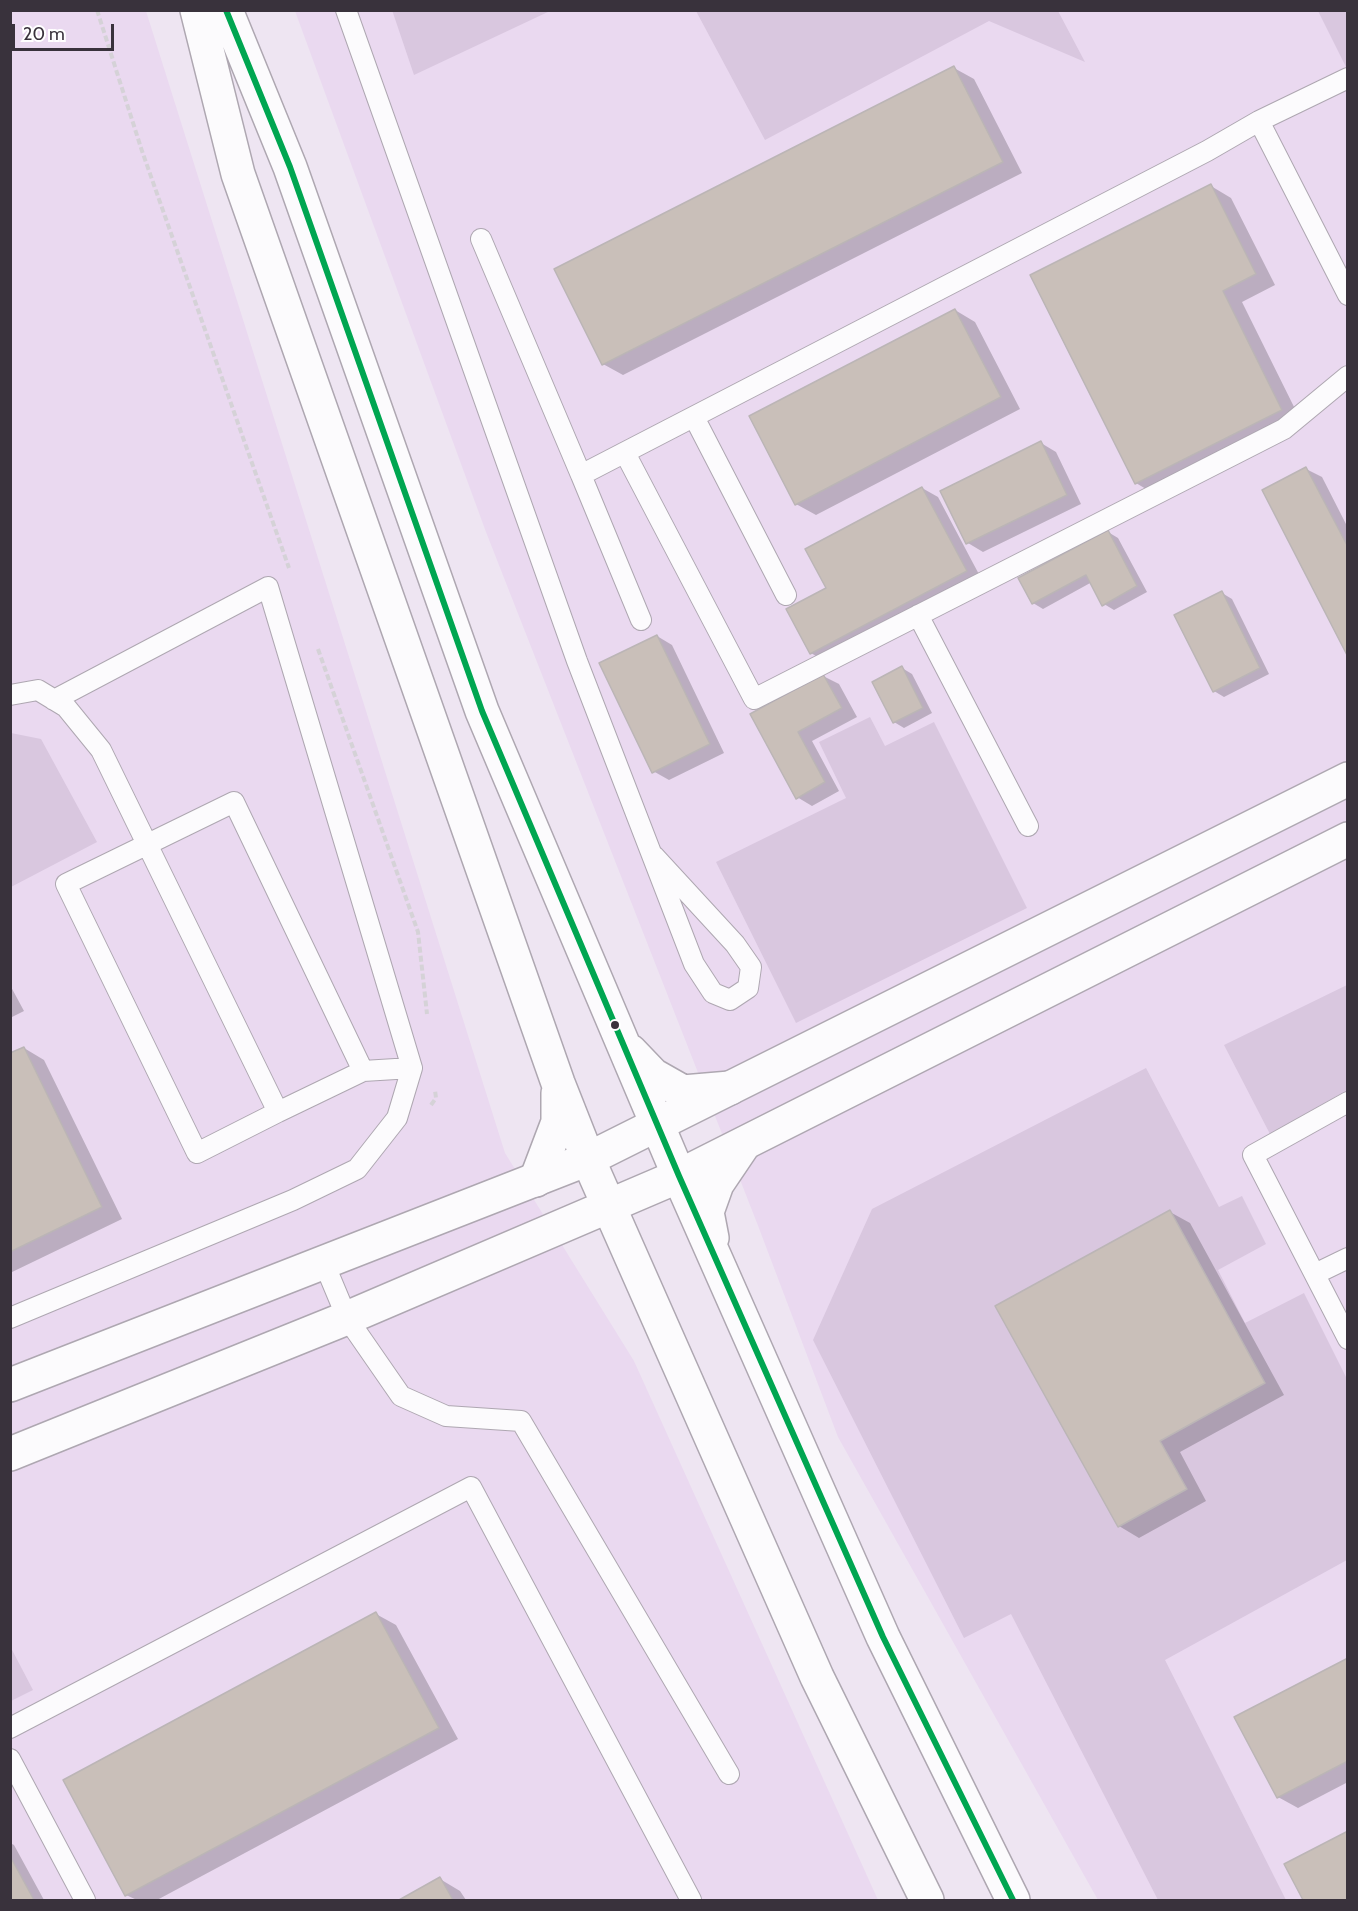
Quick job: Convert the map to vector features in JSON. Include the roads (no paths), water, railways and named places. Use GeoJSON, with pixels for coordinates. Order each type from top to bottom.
{"type":"FeatureCollection","features":[{"type":"Feature","properties":{"kind":"main road"},"geometry":{"type":"LineString","coordinates":[[197,10],[238,174],[558,1083],[609,1208],[817,1677],[927,1900]]}},
{"type":"Feature","properties":{"kind":"main road"},"geometry":{"type":"LineString","coordinates":[[226,10],[290,167],[482,711],[679,1176],[883,1637],[1013,1900]]}},
{"type":"Feature","properties":{"kind":"main road"},"geometry":{"type":"LineString","coordinates":[[10,1385],[588,1159],[1347,779]]}},
{"type":"Feature","properties":{"kind":"main road"},"geometry":{"type":"LineString","coordinates":[[10,1454],[347,1318],[609,1208],[679,1176],[1347,839]]}},
{"type":"Feature","properties":{"kind":"main road"},"geometry":{"type":"LineString","coordinates":[[624,1046],[653,1075],[683,1092],[730,1088]]}},
{"type":"Feature","properties":{"kind":"main road"},"geometry":{"type":"LineString","coordinates":[[536,1180],[558,1122],[558,1083]]}},
{"type":"Feature","properties":{"kind":"main road"},"geometry":{"type":"LineString","coordinates":[[717,1263],[707,1212],[717,1184],[744,1144]]}},
{"type":"Feature","properties":{"kind":"lane"},"geometry":{"type":"LineString","coordinates":[[346,10],[577,660],[694,964],[713,993],[730,1000],[748,988],[751,967],[735,944],[654,856]]}},
{"type":"Feature","properties":{"kind":"lane"},"geometry":{"type":"LineString","coordinates":[[581,476],[1207,151],[1259,121],[1347,78]]}},
{"type":"Feature","properties":{"kind":"lane"},"geometry":{"type":"LineString","coordinates":[[1259,121],[1347,295]]}},
{"type":"Feature","properties":{"kind":"lane"},"geometry":{"type":"LineString","coordinates":[[481,239],[641,620]]}},
{"type":"Feature","properties":{"kind":"lane"},"geometry":{"type":"LineString","coordinates":[[625,453],[754,699],[1284,429],[1347,376]]}},
{"type":"Feature","properties":{"kind":"lane"},"geometry":{"type":"LineString","coordinates":[[694,417],[786,595]]}},
{"type":"Feature","properties":{"kind":"lane"},"geometry":{"type":"LineString","coordinates":[[10,1318],[293,1200],[357,1169],[397,1118],[412,1068],[268,586],[54,700]]}},
{"type":"Feature","properties":{"kind":"lane"},"geometry":{"type":"LineString","coordinates":[[918,615],[1028,826]]}},
{"type":"Feature","properties":{"kind":"lane"},"geometry":{"type":"LineString","coordinates":[[10,695],[38,690],[66,707],[101,750],[278,1112]]}},
{"type":"Feature","properties":{"kind":"lane"},"geometry":{"type":"LineString","coordinates":[[363,1071],[234,802],[66,884],[197,1153],[363,1071],[412,1068]]}},
{"type":"Feature","properties":{"kind":"lane"},"geometry":{"type":"LineString","coordinates":[[1347,1102],[1253,1155],[1347,1339]]}},
{"type":"Feature","properties":{"kind":"lane"},"geometry":{"type":"LineString","coordinates":[[1315,1274],[1347,1258]]}},
{"type":"Feature","properties":{"kind":"lane"},"geometry":{"type":"LineString","coordinates":[[324,1263],[347,1318],[401,1396],[446,1416],[521,1421],[729,1774]]}},
{"type":"Feature","properties":{"kind":"lane"},"geometry":{"type":"LineString","coordinates":[[10,1728],[471,1487],[691,1900]]}},
{"type":"Feature","properties":{"kind":"lane"},"geometry":{"type":"LineString","coordinates":[[10,1759],[85,1900]]}}]}
